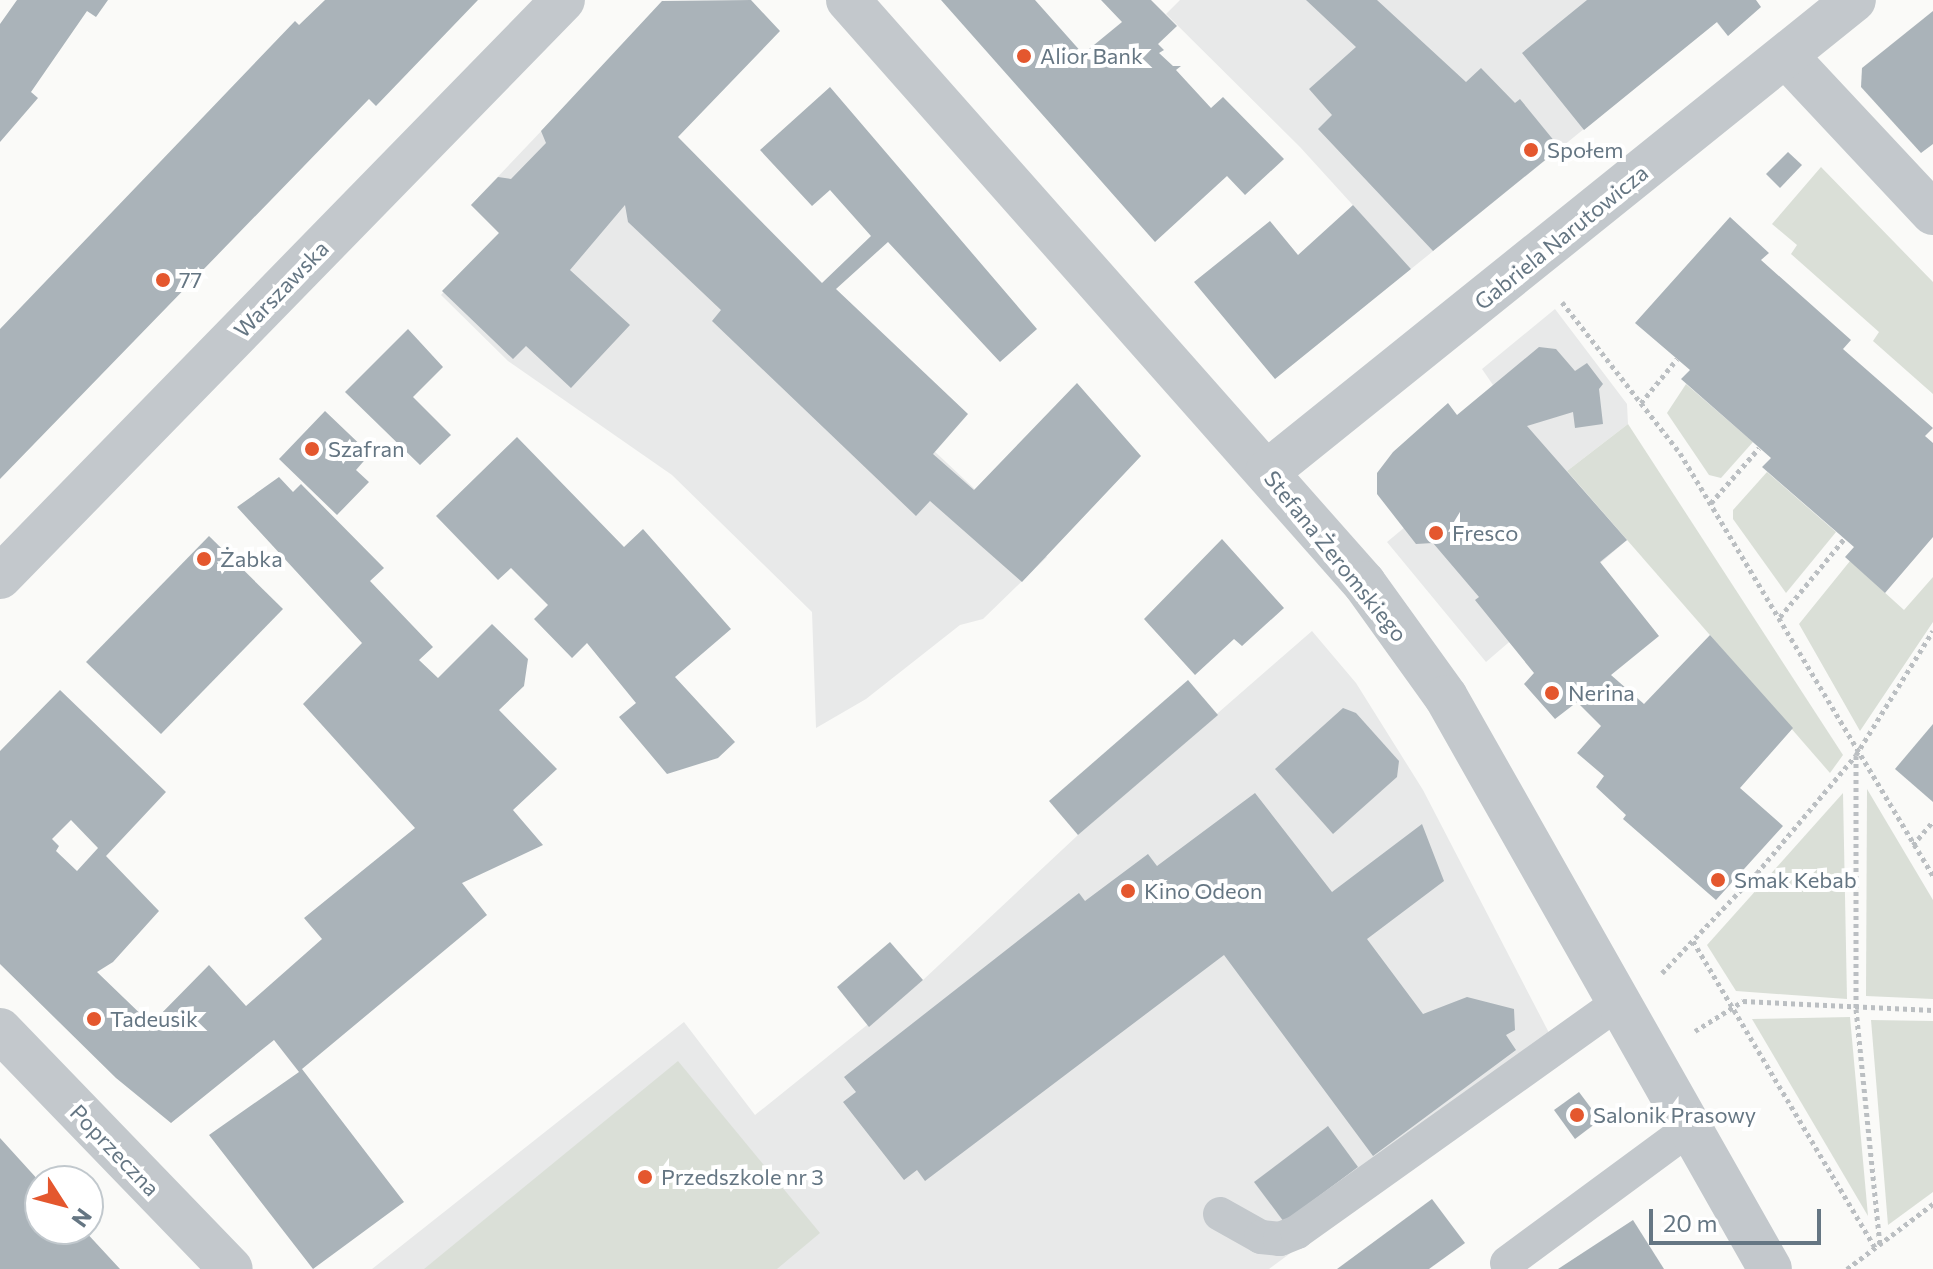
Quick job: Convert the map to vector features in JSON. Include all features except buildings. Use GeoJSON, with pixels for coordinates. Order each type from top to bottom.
{"type":"FeatureCollection","features":[{"type":"Feature","properties":{"kind":"street","name":"Warszawska"},"geometry":{"type":"LineString","coordinates":[[0,577],[563,0]]}},
{"type":"Feature","properties":{"kind":"street","name":"Stefana Żeromskiego"},"geometry":{"type":"LineString","coordinates":[[848,0],[1364,583],[1446,697],[1635,994],[1689,1129],[1770,1269]]}},
{"type":"Feature","properties":{"kind":"street","name":"Gabriela Narutowicza"},"geometry":{"type":"LineString","coordinates":[[1267,472],[1854,0]]}},
{"type":"Feature","properties":{"kind":"street"},"geometry":{"type":"LineString","coordinates":[[1786,56],[1933,213]]}},
{"type":"Feature","properties":{"kind":"street","name":"Poprzeczna"},"geometry":{"type":"LineString","coordinates":[[0,1030],[231,1269]]}},
{"type":"Feature","properties":{"kind":"lane"},"geometry":{"type":"LineString","coordinates":[[1220,1214],[1261,1237],[1280,1239],[1297,1232],[1635,994]]}},
{"type":"Feature","properties":{"kind":"lane"},"geometry":{"type":"LineString","coordinates":[[1507,1263],[1689,1129]]}},
{"type":"Feature","properties":{"kind":"path"},"geometry":{"type":"LineString","coordinates":[[1554,292],[1641,403],[1711,503],[1780,617],[1856,755],[1933,876]]}},
{"type":"Feature","properties":{"kind":"path"},"geometry":{"type":"LineString","coordinates":[[1641,403],[1677,359]]}},
{"type":"Feature","properties":{"kind":"path"},"geometry":{"type":"LineString","coordinates":[[1711,503],[1759,448]]}},
{"type":"Feature","properties":{"kind":"path"},"geometry":{"type":"LineString","coordinates":[[1780,617],[1844,539]]}},
{"type":"Feature","properties":{"kind":"path"},"geometry":{"type":"LineString","coordinates":[[1635,994],[1693,941],[1856,755],[1933,631]]}},
{"type":"Feature","properties":{"kind":"path"},"geometry":{"type":"LineString","coordinates":[[1856,755],[1856,1009],[1878,1246]]}},
{"type":"Feature","properties":{"kind":"path"},"geometry":{"type":"LineString","coordinates":[[1913,845],[1933,821]]}},
{"type":"Feature","properties":{"kind":"path"},"geometry":{"type":"LineString","coordinates":[[1693,941],[1878,1246]]}},
{"type":"Feature","properties":{"kind":"path"},"geometry":{"type":"LineString","coordinates":[[1685,1038],[1743,1001],[1856,1009],[1933,1010]]}},
{"type":"Feature","properties":{"kind":"path"},"geometry":{"type":"LineString","coordinates":[[1847,1269],[1933,1204]]}},
{"type":"Feature","properties":{"kind":"shaded area"},"geometry":{"type":"Polygon","coordinates":[[[1180,0],[1756,0],[1728,36],[1716,22],[1411,269],[1300,147],[1166,14],[1180,0]]]}},
{"type":"Feature","properties":{"kind":"shaded area"},"geometry":{"type":"Polygon","coordinates":[[[566,105],[1047,557],[983,619],[960,625],[866,699],[816,728],[812,612],[672,475],[508,361],[441,295],[499,233],[471,205],[566,105]]]}},
{"type":"Feature","properties":{"kind":"shaded area"},"geometry":{"type":"Polygon","coordinates":[[[1821,167],[1933,282],[1933,394],[1873,341],[1879,332],[1791,254],[1797,245],[1772,224],[1821,167]]]}},
{"type":"Feature","properties":{"kind":"shaded area"},"geometry":{"type":"Polygon","coordinates":[[[1555,309],[1627,404],[1628,424],[1567,471],[1627,540],[1486,662],[1387,542],[1405,527],[1493,385],[1482,369],[1555,309]]]}},
{"type":"Feature","properties":{"kind":"shaded area"},"geometry":{"type":"Polygon","coordinates":[[[1686,384],[1753,442],[1721,478],[1709,475],[1667,413],[1686,384]]]}},
{"type":"Feature","properties":{"kind":"shaded area"},"geometry":{"type":"Polygon","coordinates":[[[1628,424],[1843,755],[1830,773],[1567,471],[1628,424]]]}},
{"type":"Feature","properties":{"kind":"shaded area"},"geometry":{"type":"Polygon","coordinates":[[[1767,472],[1836,532],[1786,593],[1733,519],[1733,510],[1767,472]]]}},
{"type":"Feature","properties":{"kind":"shaded area"},"geometry":{"type":"Polygon","coordinates":[[[1850,561],[1904,610],[1933,577],[1933,622],[1860,731],[1799,624],[1850,561]]]}},
{"type":"Feature","properties":{"kind":"shaded area"},"geometry":{"type":"Polygon","coordinates":[[[1312,631],[1356,683],[1423,790],[1560,1054],[1269,1269],[372,1269],[684,1022],[755,1115],[923,980],[1078,835],[1312,631]]]}},
{"type":"Feature","properties":{"kind":"shaded area"},"geometry":{"type":"Polygon","coordinates":[[[1867,789],[1933,900],[1933,999],[1866,996],[1867,789]]]}},
{"type":"Feature","properties":{"kind":"shaded area"},"geometry":{"type":"Polygon","coordinates":[[[1843,793],[1847,999],[1736,991],[1707,945],[1843,793]]]}},
{"type":"Feature","properties":{"kind":"shaded area"},"geometry":{"type":"Polygon","coordinates":[[[1850,1017],[1868,1216],[1752,1019],[1850,1017]]]}},
{"type":"Feature","properties":{"kind":"shaded area"},"geometry":{"type":"Polygon","coordinates":[[[1871,1020],[1933,1021],[1933,1192],[1888,1225],[1871,1020]]]}},
{"type":"Feature","properties":{"kind":"shaded area","name":"Przedszkole nr 3"},"geometry":{"type":"Polygon","coordinates":[[[678,1061],[820,1233],[777,1269],[424,1269],[678,1061]]]}},
{"type":"Feature","properties":{"kind":"place","name":"Alior Bank"},"geometry":{"type":"Point","coordinates":[1024,56]}},
{"type":"Feature","properties":{"kind":"place","name":"Społem"},"geometry":{"type":"Point","coordinates":[1531,150]}},
{"type":"Feature","properties":{"kind":"place","name":"77"},"geometry":{"type":"Point","coordinates":[163,280]}},
{"type":"Feature","properties":{"kind":"place","name":"Szafran"},"geometry":{"type":"Point","coordinates":[312,449]}},
{"type":"Feature","properties":{"kind":"place","name":"Fresco"},"geometry":{"type":"Point","coordinates":[1436,533]}},
{"type":"Feature","properties":{"kind":"place","name":"Żabka"},"geometry":{"type":"Point","coordinates":[204,559]}},
{"type":"Feature","properties":{"kind":"place","name":"Nerina"},"geometry":{"type":"Point","coordinates":[1552,693]}},
{"type":"Feature","properties":{"kind":"place","name":"Smak Kebab"},"geometry":{"type":"Point","coordinates":[1718,880]}},
{"type":"Feature","properties":{"kind":"place","name":"Kino Odeon"},"geometry":{"type":"Point","coordinates":[1128,891]}},
{"type":"Feature","properties":{"kind":"place","name":"Tadeusik"},"geometry":{"type":"Point","coordinates":[94,1019]}},
{"type":"Feature","properties":{"kind":"place","name":"Salonik Prasowy"},"geometry":{"type":"Point","coordinates":[1577,1115]}},
{"type":"Feature","properties":{"kind":"place","name":"Przedszkole nr 3"},"geometry":{"type":"Point","coordinates":[645,1177]}}]}
